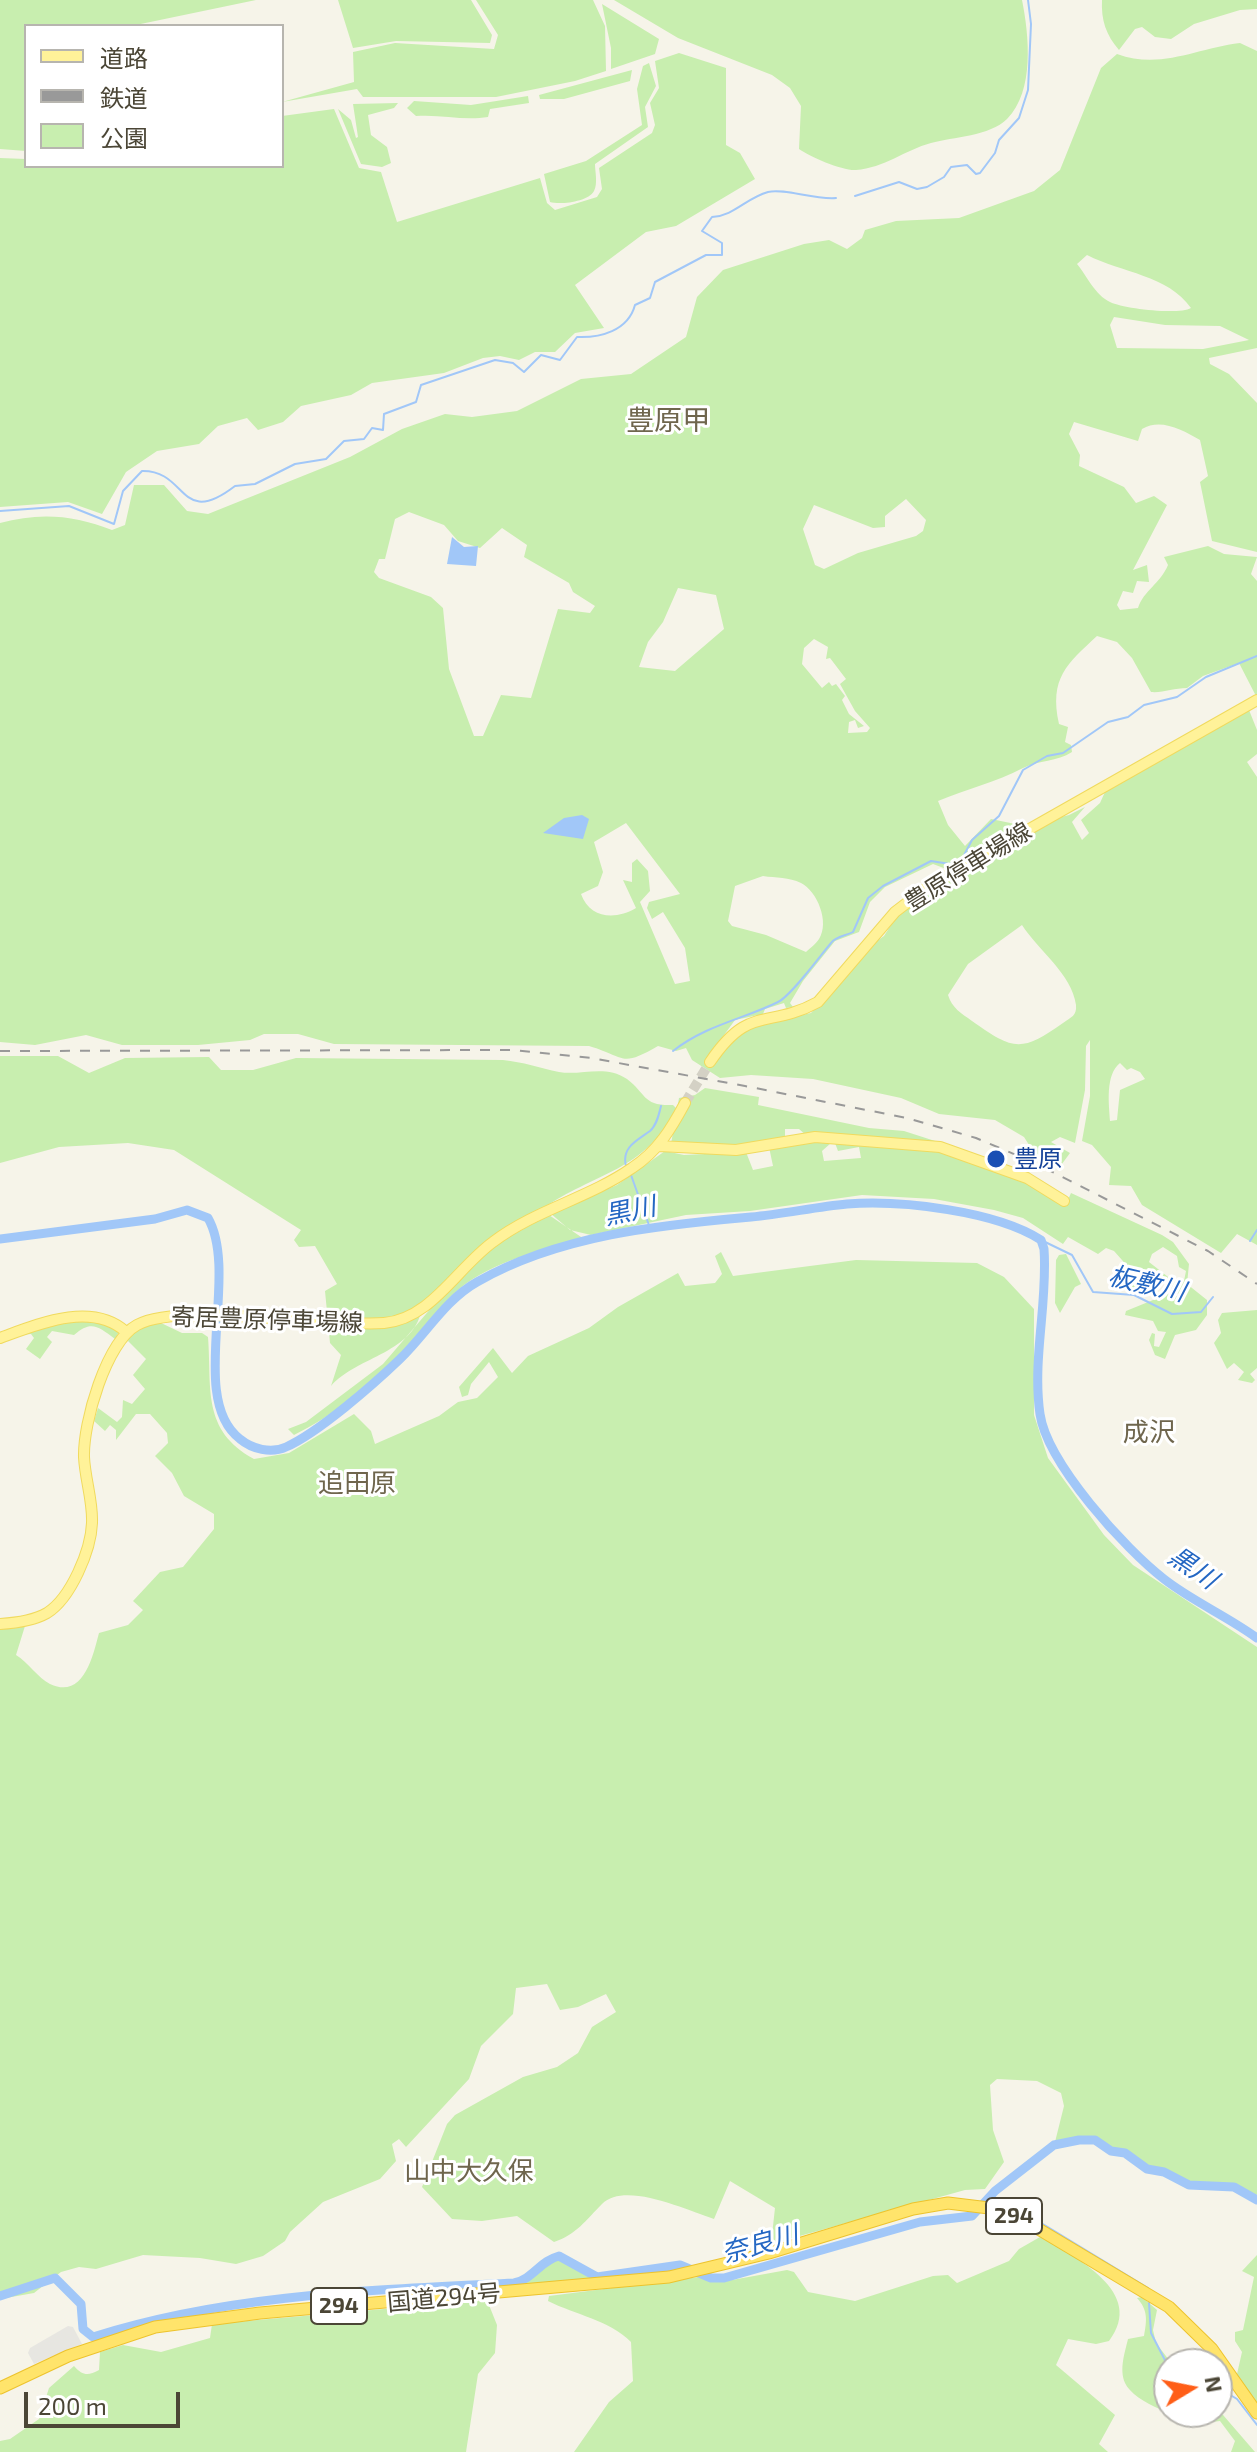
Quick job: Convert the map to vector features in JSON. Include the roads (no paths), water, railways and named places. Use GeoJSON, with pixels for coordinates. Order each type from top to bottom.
{"type":"FeatureCollection","features":[{"type":"Feature","properties":{"kind":"highway","name":"国道294号"},"geometry":{"type":"LineString","coordinates":[[0,2388],[103,2343],[155,2327],[205,2318],[587,2286],[688,2273],[923,2207],[948,2203],[989,2208],[1045,2232],[1169,2307],[1212,2349],[1257,2413]]}},
{"type":"Feature","properties":{"kind":"main road","name":"豊原停車場線"},"geometry":{"type":"LineString","coordinates":[[710,1062],[723,1042],[743,1025],[804,1009],[818,1002],[895,912],[929,886],[1257,700]]}},
{"type":"Feature","properties":{"kind":"main road"},"geometry":{"type":"LineString","coordinates":[[685,1103],[659,1146],[736,1150],[815,1137],[940,1147],[1027,1178],[1064,1201]]}},
{"type":"Feature","properties":{"kind":"main road","name":"寄居豊原停車場線"},"geometry":{"type":"LineString","coordinates":[[126,1332],[153,1318],[382,1323],[409,1317],[425,1307],[493,1241],[632,1168],[659,1146]]}},
{"type":"Feature","properties":{"kind":"main road"},"geometry":{"type":"LineString","coordinates":[[0,1338],[43,1324],[86,1316],[106,1318],[126,1332],[104,1372],[85,1445],[92,1518],[83,1556],[63,1596],[52,1609],[31,1620],[0,1624]]}},
{"type":"Feature","properties":{"kind":"water"},"geometry":{"type":"Polygon","coordinates":[[[452,537],[464,547],[478,546],[476,566],[447,564],[452,537]]]}},
{"type":"Feature","properties":{"kind":"water"},"geometry":{"type":"Polygon","coordinates":[[[582,815],[589,819],[583,839],[543,833],[564,818],[582,815]]]}},
{"type":"Feature","properties":{"kind":"waterway"},"geometry":{"type":"LineString","coordinates":[[855,196],[899,182],[917,189],[927,187],[944,177],[951,167],[967,165],[976,174],[980,173],[995,153],[999,140],[1019,118],[1028,90],[1031,24],[1028,0]]}},
{"type":"Feature","properties":{"kind":"waterway"},"geometry":{"type":"LineString","coordinates":[[0,511],[69,506],[114,524],[123,491],[142,471],[157,473],[193,500],[203,502],[217,498],[235,486],[255,484],[295,464],[326,459],[344,441],[364,439],[372,428],[383,430],[384,414],[416,402],[421,385],[495,360],[513,363],[524,372],[541,355],[560,360],[577,337],[604,334],[620,327],[635,305],[650,298],[655,282],[706,255],[722,255],[722,243],[702,231],[712,217],[727,214],[768,192],[836,198]]}},
{"type":"Feature","properties":{"kind":"waterway"},"geometry":{"type":"LineString","coordinates":[[673,1051],[699,1035],[784,998],[833,941],[853,932],[868,898],[883,886],[931,861],[950,864],[962,859],[972,840],[999,816],[1023,770],[1047,756],[1063,753],[1108,722],[1128,717],[1144,705],[1177,697],[1206,677],[1257,656]]}},
{"type":"Feature","properties":{"kind":"waterway"},"geometry":{"type":"LineString","coordinates":[[626,1166],[628,1149],[652,1129],[661,1106]]}},
{"type":"Feature","properties":{"kind":"waterway"},"geometry":{"type":"LineString","coordinates":[[631,1175],[650,1228]]}},
{"type":"Feature","properties":{"kind":"waterway","name":"黒川"},"geometry":{"type":"LineString","coordinates":[[0,1239],[155,1219],[187,1210],[208,1218],[216,1242],[219,1271],[215,1366],[217,1395],[225,1420],[240,1439],[256,1448],[274,1450],[286,1447],[314,1431],[361,1394],[400,1359],[466,1289],[542,1253],[646,1229],[847,1204],[921,1206],[999,1222],[1041,1240],[1044,1249],[1038,1393],[1046,1434],[1057,1456],[1109,1527],[1148,1565],[1175,1587],[1257,1638]]}},
{"type":"Feature","properties":{"kind":"waterway","name":"板敷川"},"geometry":{"type":"LineString","coordinates":[[1250,1241],[1257,1230]]}},
{"type":"Feature","properties":{"kind":"waterway","name":"板敷川"},"geometry":{"type":"LineString","coordinates":[[1041,1240],[1072,1255],[1093,1292],[1134,1295],[1172,1314],[1201,1312],[1213,1297]]}},
{"type":"Feature","properties":{"kind":"waterway","name":"奈良川"},"geometry":{"type":"LineString","coordinates":[[0,2296],[55,2278],[81,2304],[83,2329],[93,2337],[196,2311],[301,2296],[514,2283],[559,2256],[597,2277],[680,2265],[711,2278],[724,2278],[920,2222],[972,2216],[995,2191],[1054,2145],[1079,2140],[1095,2140],[1111,2151],[1125,2153],[1147,2169],[1164,2172],[1189,2185],[1234,2187],[1257,2200]]}},
{"type":"Feature","properties":{"kind":"waterway"},"geometry":{"type":"LineString","coordinates":[[989,2197],[1010,2204],[1148,2288]]}},
{"type":"Feature","properties":{"kind":"waterway"},"geometry":{"type":"LineString","coordinates":[[1149,2303],[1151,2333],[1159,2348]]}},
{"type":"Feature","properties":{"kind":"waterway"},"geometry":{"type":"LineString","coordinates":[[1233,2397],[1257,2425]]}},
{"type":"Feature","properties":{"kind":"tunnel"},"geometry":{"type":"LineString","coordinates":[[685,1103],[710,1062]]}},
{"type":"Feature","properties":{"kind":"railway"},"geometry":{"type":"LineString","coordinates":[[0,1051],[512,1050],[591,1058],[745,1086],[907,1118],[976,1138],[1035,1163],[1208,1251],[1257,1284]]}},
{"type":"Feature","properties":{"kind":"place","name":"豊原"},"geometry":{"type":"Point","coordinates":[996,1159]}},
{"type":"Feature","properties":{"kind":"district","name":"豊原甲"},"geometry":{"type":"Point","coordinates":[668,421]}},
{"type":"Feature","properties":{"kind":"district","name":"成沢"},"geometry":{"type":"Point","coordinates":[1149,1432]}},
{"type":"Feature","properties":{"kind":"district","name":"追田原"},"geometry":{"type":"Point","coordinates":[357,1483]}},
{"type":"Feature","properties":{"kind":"district","name":"山中大久保"},"geometry":{"type":"Point","coordinates":[469,2171]}}]}
